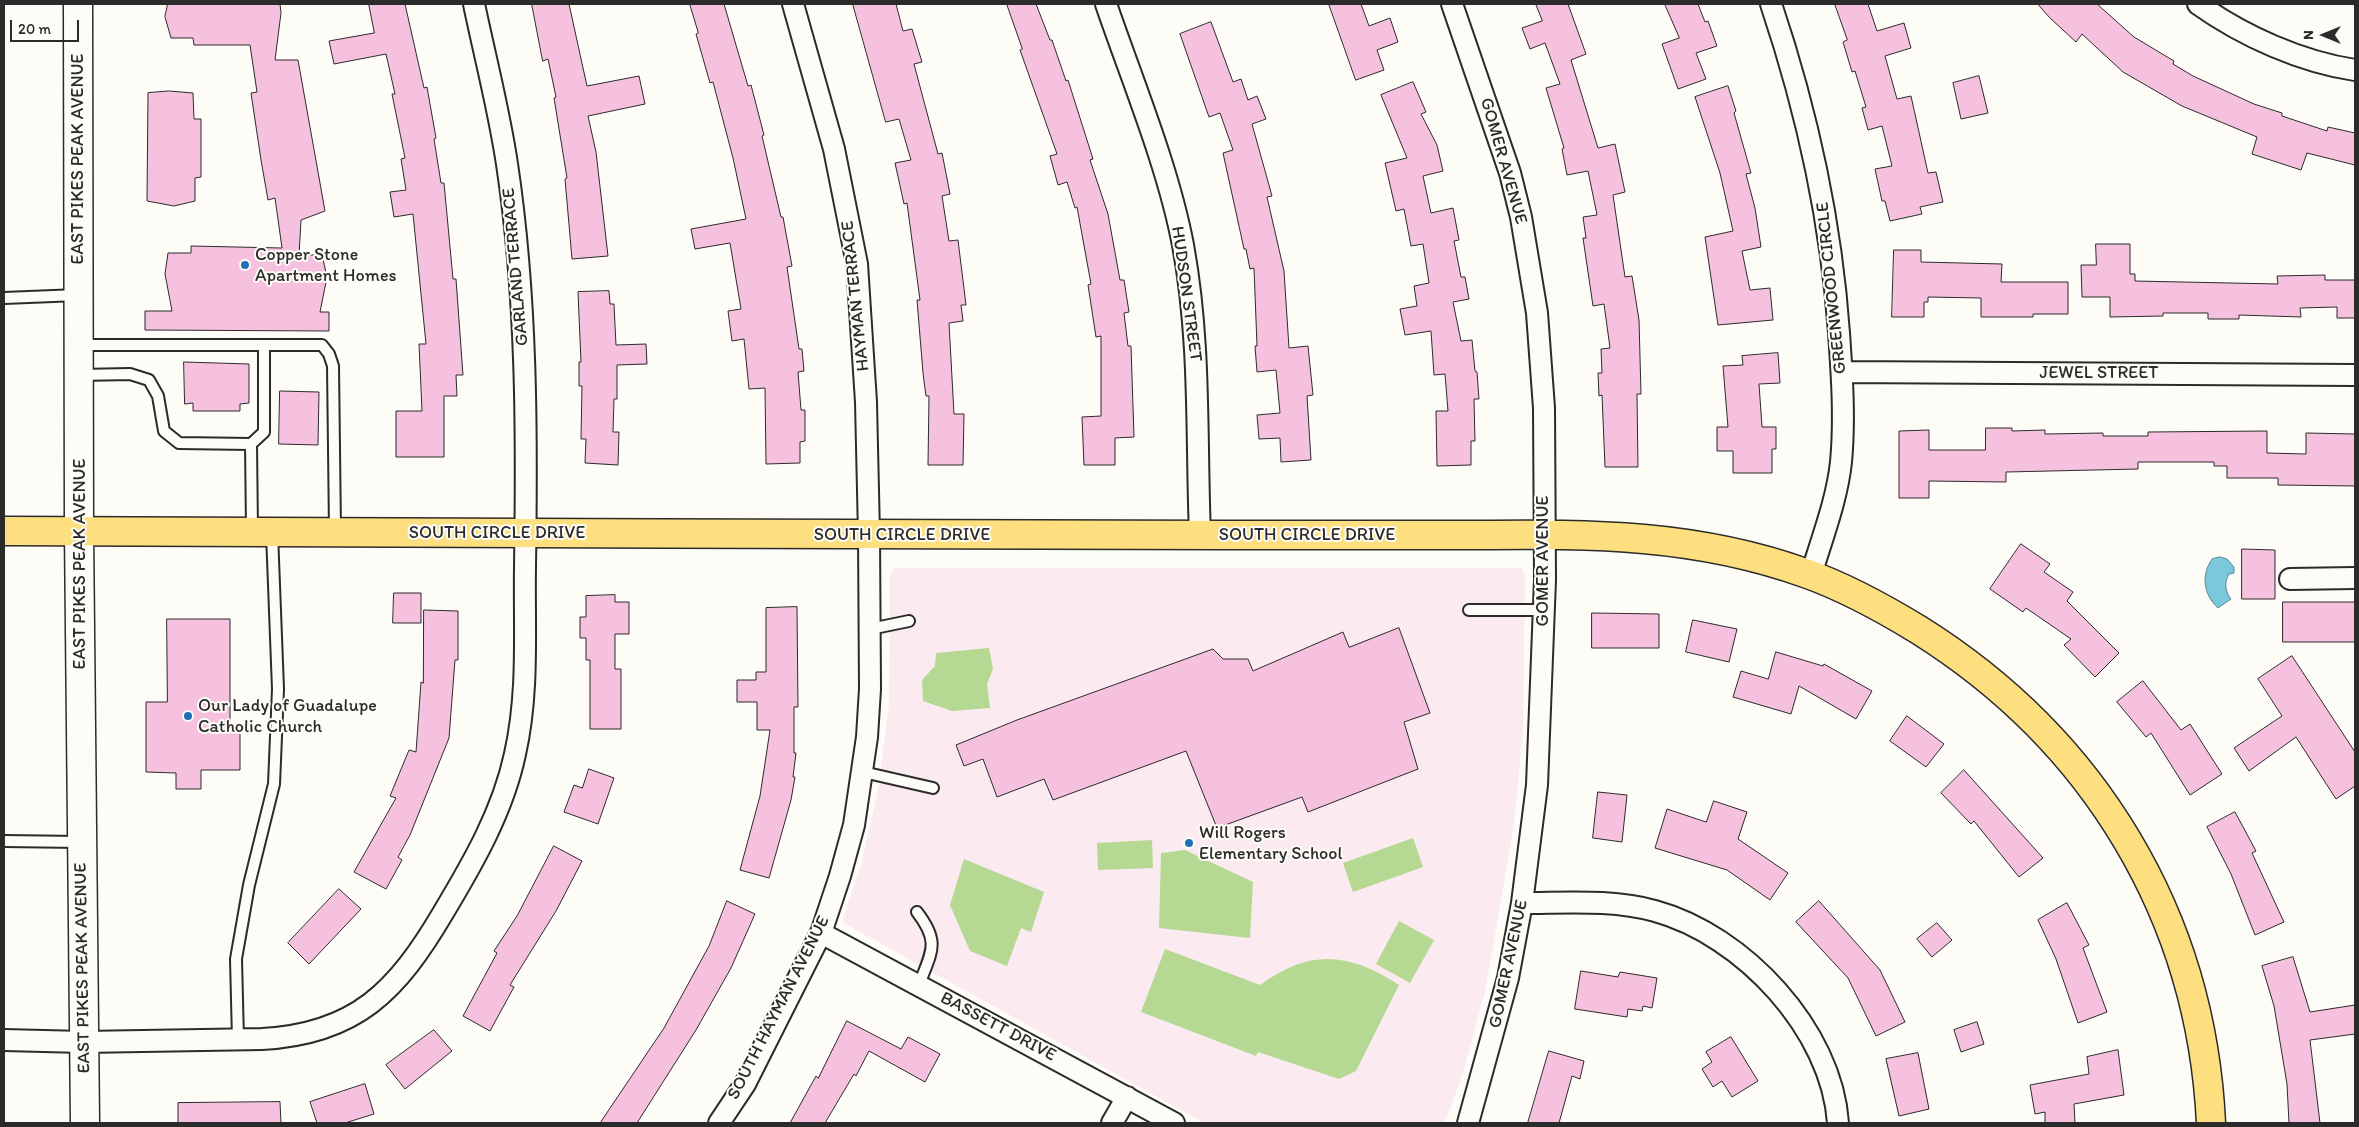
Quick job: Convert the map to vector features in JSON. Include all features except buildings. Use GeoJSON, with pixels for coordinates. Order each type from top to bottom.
{"type":"FeatureCollection","features":[{"type":"Feature","properties":{"kind":"main road","name":"EAST PIKES PEAK AVENUE"},"geometry":{"type":"LineString","coordinates":[[78,4],[79,531],[85,1123]]}},
{"type":"Feature","properties":{"kind":"main road","name":"SOUTH CIRCLE DRIVE"},"geometry":{"type":"LineString","coordinates":[[4,531],[868,535],[1545,534],[1619,536],[1709,546],[1761,559],[1811,575],[1862,598],[1951,650],[1988,678],[2030,715],[2062,749],[2099,797],[2136,855],[2171,928],[2197,1012],[2210,1092],[2211,1123]]}},
{"type":"Feature","properties":{"kind":"street","name":"GARLAND TERRACE"},"geometry":{"type":"LineString","coordinates":[[4,1040],[83,1042],[238,1040],[291,1038],[322,1029],[354,1016],[383,994],[406,970],[428,938],[476,857],[506,787],[522,720],[525,682],[525,384],[520,283],[507,164],[474,4]]}},
{"type":"Feature","properties":{"kind":"street","name":"HAYMAN TERRACE"},"geometry":{"type":"LineString","coordinates":[[792,4],[834,149],[857,264],[866,402],[868,535]]}},
{"type":"Feature","properties":{"kind":"street","name":"HUDSON STREET"},"geometry":{"type":"LineString","coordinates":[[1106,4],[1162,168],[1182,243],[1194,330],[1198,376],[1200,535]]}},
{"type":"Feature","properties":{"kind":"street","name":"GOMER AVENUE"},"geometry":{"type":"LineString","coordinates":[[1452,4],[1510,173],[1530,263],[1541,354],[1545,534],[1537,784],[1522,904],[1499,1020],[1468,1123]]}},
{"type":"Feature","properties":{"kind":"street","name":"GREENWOOD CIRCLE"},"geometry":{"type":"LineString","coordinates":[[1772,4],[1803,112],[1829,229],[1842,372],[1841,463],[1834,498],[1811,575]]}},
{"type":"Feature","properties":{"kind":"street"},"geometry":{"type":"LineString","coordinates":[[2198,4],[2247,33],[2283,50],[2355,70]]}},
{"type":"Feature","properties":{"kind":"street","name":"JEWEL STREET"},"geometry":{"type":"LineString","coordinates":[[1842,372],[2355,374]]}},
{"type":"Feature","properties":{"kind":"street","name":"SOUTH HAYMAN AVENUE"},"geometry":{"type":"LineString","coordinates":[[719,1123],[745,1084],[821,932],[840,876],[854,825],[863,772],[870,689],[868,535]]}},
{"type":"Feature","properties":{"kind":"street"},"geometry":{"type":"LineString","coordinates":[[2290,579],[2355,578]]}},
{"type":"Feature","properties":{"kind":"street"},"geometry":{"type":"LineString","coordinates":[[1522,904],[1596,903],[1655,911],[1686,922],[1720,943],[1771,982],[1807,1030],[1828,1076],[1838,1123]]}},
{"type":"Feature","properties":{"kind":"street","name":"BASSETT DRIVE"},"geometry":{"type":"LineString","coordinates":[[821,932],[1174,1123]]}},
{"type":"Feature","properties":{"kind":"street"},"geometry":{"type":"LineString","coordinates":[[1112,1123],[1127,1097]]}},
{"type":"Feature","properties":{"kind":"lane"},"geometry":{"type":"LineString","coordinates":[[4,298],[79,295]]}},
{"type":"Feature","properties":{"kind":"lane"},"geometry":{"type":"LineString","coordinates":[[79,345],[322,345],[329,354],[333,366],[335,532]]}},
{"type":"Feature","properties":{"kind":"lane"},"geometry":{"type":"LineString","coordinates":[[79,374],[130,374],[149,380],[158,396],[164,431],[180,443],[251,444],[264,432],[264,345]]}},
{"type":"Feature","properties":{"kind":"lane"},"geometry":{"type":"LineString","coordinates":[[238,1040],[236,959],[249,886],[274,784],[278,689],[251,444]]}},
{"type":"Feature","properties":{"kind":"lane"},"geometry":{"type":"LineString","coordinates":[[1469,610],[1544,610]]}},
{"type":"Feature","properties":{"kind":"lane"},"geometry":{"type":"LineString","coordinates":[[870,629],[909,620]]}},
{"type":"Feature","properties":{"kind":"lane"},"geometry":{"type":"LineString","coordinates":[[863,772],[933,788]]}},
{"type":"Feature","properties":{"kind":"lane"},"geometry":{"type":"LineString","coordinates":[[4,841],[82,842]]}},
{"type":"Feature","properties":{"kind":"lane"},"geometry":{"type":"LineString","coordinates":[[917,912],[930,929],[932,945],[919,985]]}},
{"type":"Feature","properties":{"kind":"shaded area","name":"Will Rogers Elementary School"},"geometry":{"type":"Polygon","coordinates":[[[895,568],[1522,568],[1525,577],[1523,727],[1514,825],[1485,992],[1464,1070],[1445,1123],[1204,1123],[842,922],[862,861],[878,790],[889,704],[890,576],[895,568]]]}},
{"type":"Feature","properties":{"kind":"green space"},"geometry":{"type":"Polygon","coordinates":[[[989,648],[993,669],[987,684],[990,708],[952,711],[923,701],[922,680],[935,666],[936,653],[989,648]]]}},
{"type":"Feature","properties":{"kind":"green space"},"geometry":{"type":"Polygon","coordinates":[[[1413,838],[1423,867],[1353,892],[1343,863],[1413,838]]]}},
{"type":"Feature","properties":{"kind":"green space"},"geometry":{"type":"Polygon","coordinates":[[[1152,840],[1153,868],[1098,870],[1097,843],[1152,840]]]}},
{"type":"Feature","properties":{"kind":"green space"},"geometry":{"type":"Polygon","coordinates":[[[1185,850],[1253,882],[1250,938],[1159,928],[1161,853],[1185,850]]]}},
{"type":"Feature","properties":{"kind":"green space"},"geometry":{"type":"Polygon","coordinates":[[[964,859],[1044,892],[1031,932],[1021,928],[1007,966],[970,951],[950,905],[964,859]]]}},
{"type":"Feature","properties":{"kind":"green space"},"geometry":{"type":"Polygon","coordinates":[[[1399,921],[1434,940],[1410,983],[1376,964],[1399,921]]]}},
{"type":"Feature","properties":{"kind":"green space"},"geometry":{"type":"Polygon","coordinates":[[[1165,949],[1260,985],[1278,973],[1296,965],[1313,960],[1329,959],[1363,966],[1399,985],[1356,1071],[1339,1079],[1258,1052],[1256,1056],[1141,1012],[1165,949]]]}},
{"type":"Feature","properties":{"kind":"water"},"geometry":{"type":"Polygon","coordinates":[[[2220,557],[2227,559],[2234,567],[2234,573],[2229,574],[2226,584],[2227,593],[2231,599],[2218,608],[2209,597],[2205,578],[2208,565],[2212,559],[2220,557]]]}},
{"type":"Feature","properties":{"kind":"place","name":"Copper Stone Apartment Homes"},"geometry":{"type":"Point","coordinates":[245,265]}},
{"type":"Feature","properties":{"kind":"place","name":"Our Lady of Guadalupe Catholic Church"},"geometry":{"type":"Point","coordinates":[188,716]}},
{"type":"Feature","properties":{"kind":"place","name":"Will Rogers Elementary School"},"geometry":{"type":"Point","coordinates":[1189,843]}}]}
